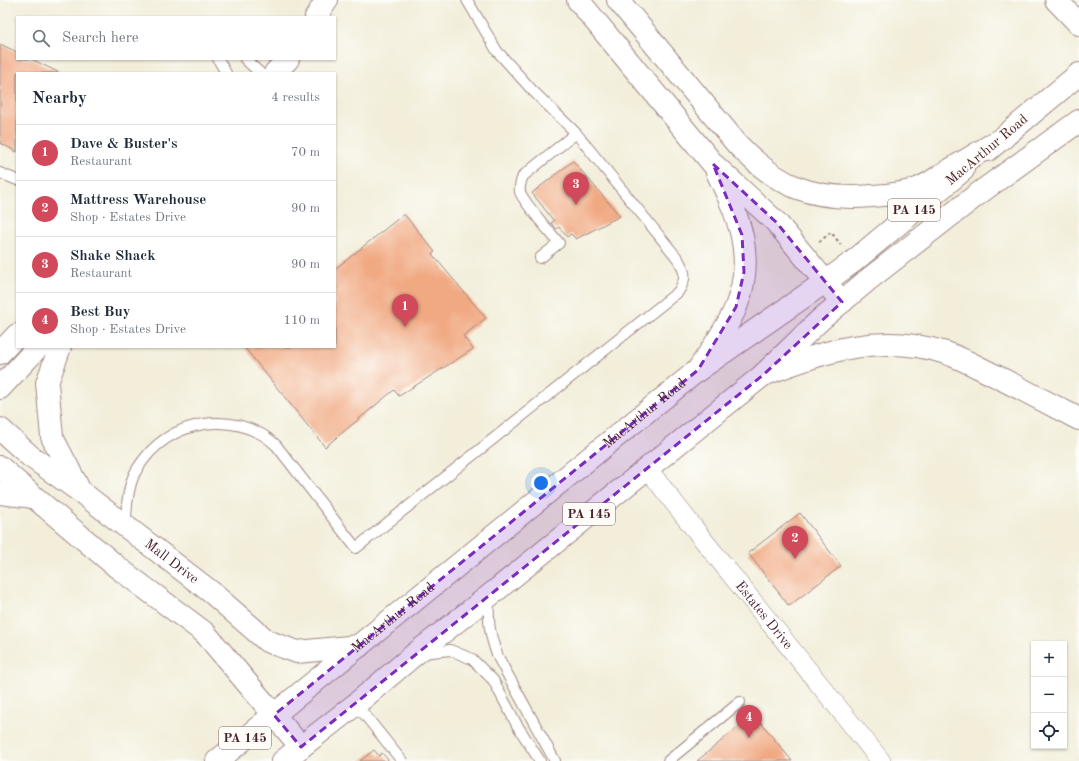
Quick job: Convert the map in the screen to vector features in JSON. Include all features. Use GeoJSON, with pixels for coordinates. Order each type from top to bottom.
{"type":"FeatureCollection","features":[{"type":"Feature","properties":{"kind":"main road"},"geometry":{"type":"LineString","coordinates":[[317,16],[327,0]]}},
{"type":"Feature","properties":{"kind":"main road"},"geometry":{"type":"LineString","coordinates":[[578,0],[713,164],[776,222],[842,302]]}},
{"type":"Feature","properties":{"kind":"main road"},"geometry":{"type":"LineString","coordinates":[[618,0],[751,159],[779,180],[805,191],[833,196],[862,197],[894,194],[918,189],[1003,138]]}},
{"type":"Feature","properties":{"kind":"main road"},"geometry":{"type":"LineString","coordinates":[[1056,0],[1079,24]]}},
{"type":"Feature","properties":{"kind":"main road"},"geometry":{"type":"LineString","coordinates":[[276,72],[287,60]]}},
{"type":"Feature","properties":{"kind":"main road","name":"MacArthur Road"},"geometry":{"type":"LineString","coordinates":[[217,761],[698,370],[854,261],[1079,74]]}},
{"type":"Feature","properties":{"kind":"main road","name":"MacArthur Road"},"geometry":{"type":"LineString","coordinates":[[284,761],[763,375],[820,320],[869,279],[978,194],[1079,121]]}},
{"type":"Feature","properties":{"kind":"main road"},"geometry":{"type":"LineString","coordinates":[[698,370],[736,307],[741,291],[744,272],[745,253],[742,235],[732,204],[713,164]]}},
{"type":"Feature","properties":{"kind":"main road"},"geometry":{"type":"LineString","coordinates":[[0,353],[16,336]]}},
{"type":"Feature","properties":{"kind":"main road"},"geometry":{"type":"LineString","coordinates":[[763,375],[798,360],[835,350],[872,344],[910,345],[928,348],[961,359],[1079,419]]}},
{"type":"Feature","properties":{"kind":"main road"},"geometry":{"type":"LineString","coordinates":[[0,388],[37,348]]}},
{"type":"Feature","properties":{"kind":"main road"},"geometry":{"type":"LineString","coordinates":[[60,348],[46,383],[52,437],[80,492]]}},
{"type":"Feature","properties":{"kind":"main road","name":"Mall Drive"},"geometry":{"type":"LineString","coordinates":[[0,429],[30,456],[126,526],[211,592],[267,641],[297,652],[359,646]]}},
{"type":"Feature","properties":{"kind":"main road"},"geometry":{"type":"LineString","coordinates":[[0,467],[117,567],[205,633],[301,748]]}},
{"type":"Feature","properties":{"kind":"main road"},"geometry":{"type":"LineString","coordinates":[[0,493],[34,497]]}},
{"type":"Feature","properties":{"kind":"street","name":"Estates Drive"},"geometry":{"type":"LineString","coordinates":[[647,468],[881,761]]}},
{"type":"Feature","properties":{"kind":"lane"},"geometry":{"type":"LineString","coordinates":[[126,526],[126,505],[132,479],[144,458],[158,444],[175,433],[190,427],[209,423],[224,423],[250,429],[263,435],[276,445],[356,548],[678,292],[685,282],[684,270],[678,259],[576,133],[532,90],[497,51],[467,0]]}},
{"type":"Feature","properties":{"kind":"lane"},"geometry":{"type":"LineString","coordinates":[[219,60],[225,72]]}},
{"type":"Feature","properties":{"kind":"lane"},"geometry":{"type":"LineString","coordinates":[[246,60],[259,72]]}},
{"type":"Feature","properties":{"kind":"lane"},"geometry":{"type":"LineString","coordinates":[[540,258],[559,243],[524,199],[520,190],[521,182],[523,176],[576,133]]}},
{"type":"Feature","properties":{"kind":"lane"},"geometry":{"type":"LineString","coordinates":[[0,173],[16,180]]}},
{"type":"Feature","properties":{"kind":"lane"},"geometry":{"type":"LineString","coordinates":[[489,596],[488,620],[493,644],[498,657],[555,761]]}},
{"type":"Feature","properties":{"kind":"lane"},"geometry":{"type":"LineString","coordinates":[[415,654],[450,650],[472,659],[493,680],[517,725],[540,761]]}},
{"type":"Feature","properties":{"kind":"lane"},"geometry":{"type":"LineString","coordinates":[[668,761],[740,702]]}},
{"type":"Feature","properties":{"kind":"lane"},"geometry":{"type":"LineString","coordinates":[[356,704],[402,761]]}},
{"type":"Feature","properties":{"kind":"path"},"geometry":{"type":"LineString","coordinates":[[814,246],[831,232],[842,247]]}},
{"type":"Feature","properties":{"kind":"highlighted area"},"geometry":{"type":"Polygon","coordinates":[[[713,164],[776,222],[842,302],[763,375],[301,747],[274,715],[698,370],[736,307],[744,272],[742,235],[713,164]]]}},
{"type":"Feature","properties":{"kind":"building"},"geometry":{"type":"Polygon","coordinates":[[[0,44],[16,52],[16,60],[33,60],[58,72],[16,72],[16,151],[0,143],[0,44]]]}},
{"type":"Feature","properties":{"kind":"building"},"geometry":{"type":"Polygon","coordinates":[[[573,161],[620,216],[576,239],[571,234],[567,237],[559,227],[556,229],[551,223],[554,221],[532,193],[573,161]]]}},
{"type":"Feature","properties":{"kind":"building"},"geometry":{"type":"Polygon","coordinates":[[[404,214],[435,252],[432,254],[486,318],[463,336],[473,349],[399,396],[394,390],[325,447],[245,348],[336,348],[336,268],[404,214]]]}},
{"type":"Feature","properties":{"kind":"building"},"geometry":{"type":"Polygon","coordinates":[[[800,513],[841,566],[789,606],[748,553],[800,513]]]}},
{"type":"Feature","properties":{"kind":"building"},"geometry":{"type":"Polygon","coordinates":[[[754,714],[792,761],[697,761],[754,714]]]}},
{"type":"Feature","properties":{"kind":"building"},"geometry":{"type":"Polygon","coordinates":[[[374,750],[379,756],[382,753],[389,761],[360,761],[374,750]]]}},
{"type":"Feature","properties":{"kind":"place","name":"Shake Shack"},"geometry":{"type":"Point","coordinates":[576,205]}},
{"type":"Feature","properties":{"kind":"place","name":"Dave & Buster's"},"geometry":{"type":"Point","coordinates":[405,327]}},
{"type":"Feature","properties":{"kind":"place","name":"Mattress Warehouse"},"geometry":{"type":"Point","coordinates":[795,559]}},
{"type":"Feature","properties":{"kind":"place","name":"Best Buy"},"geometry":{"type":"Point","coordinates":[749,738]}}]}
